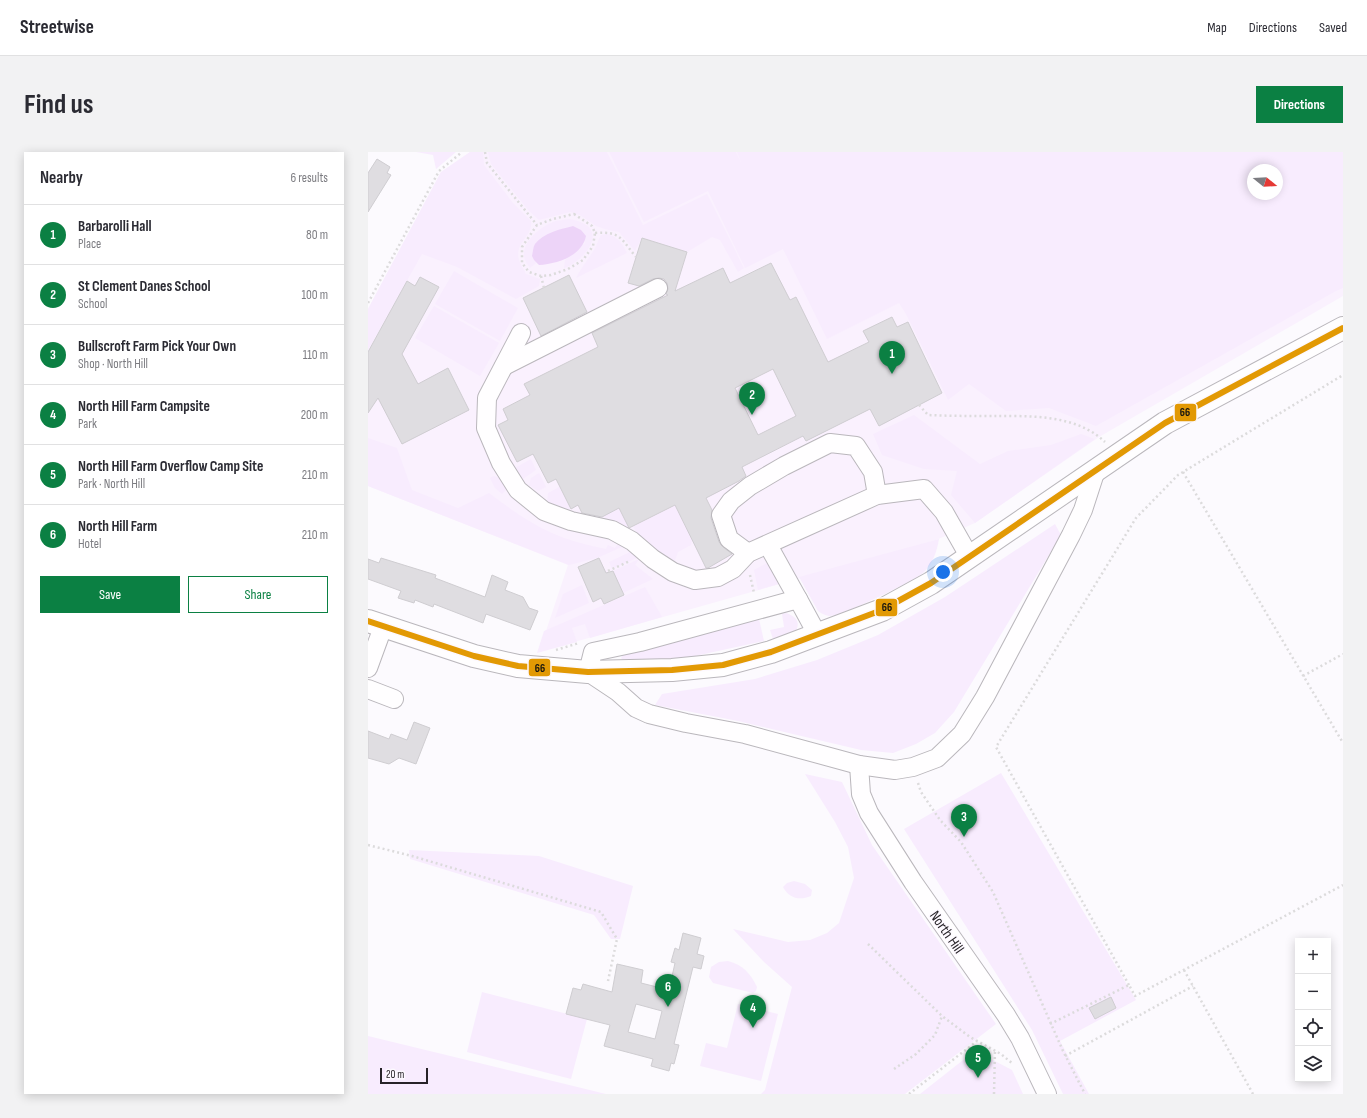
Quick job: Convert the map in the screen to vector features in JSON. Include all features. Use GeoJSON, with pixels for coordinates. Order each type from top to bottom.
{"type":"FeatureCollection","features":[{"type":"Feature","properties":{"kind":"main road"},"geometry":{"type":"LineString","coordinates":[[376,624],[474,656],[518,666],[588,672],[672,670],[723,665],[771,652],[882,610],[931,583],[1165,423],[1343,328]]}},
{"type":"Feature","properties":{"kind":"street"},"geometry":{"type":"LineString","coordinates":[[504,366],[658,288]]}},
{"type":"Feature","properties":{"kind":"street"},"geometry":{"type":"LineString","coordinates":[[521,333],[487,398],[486,428],[501,463],[518,490],[544,511],[571,521],[612,530],[632,541],[673,572],[696,580],[718,577],[733,569],[748,553],[877,495],[924,488],[944,512],[969,556]]}},
{"type":"Feature","properties":{"kind":"street"},"geometry":{"type":"LineString","coordinates":[[748,553],[729,539],[721,515],[731,501],[750,486],[784,466],[830,443],[856,446],[873,472],[877,495]]}},
{"type":"Feature","properties":{"kind":"street"},"geometry":{"type":"LineString","coordinates":[[798,599],[640,642],[593,652],[588,672],[618,692],[636,708],[649,714],[686,723],[745,734],[858,766],[895,770],[913,767],[937,758],[962,734],[982,703],[1071,535],[1083,510],[1096,470]]}},
{"type":"Feature","properties":{"kind":"street"},"geometry":{"type":"LineString","coordinates":[[768,545],[817,634]]}},
{"type":"Feature","properties":{"kind":"street"},"geometry":{"type":"LineString","coordinates":[[368,668],[376,624]]}},
{"type":"Feature","properties":{"kind":"street"},"geometry":{"type":"LineString","coordinates":[[368,689],[394,699]]}},
{"type":"Feature","properties":{"kind":"street","name":"North Hill"},"geometry":{"type":"LineString","coordinates":[[858,766],[861,794],[869,813],[912,882],[1006,1015],[1020,1038],[1047,1094]]}},
{"type":"Feature","properties":{"kind":"path"},"geometry":{"type":"LineString","coordinates":[[368,303],[439,171],[462,152]]}},
{"type":"Feature","properties":{"kind":"path"},"geometry":{"type":"LineString","coordinates":[[485,152],[487,163],[536,224]]}},
{"type":"Feature","properties":{"kind":"path"},"geometry":{"type":"LineString","coordinates":[[574,214],[592,226],[595,233],[593,246],[583,260],[568,270],[541,276],[529,272],[522,263],[522,247],[536,224],[574,214]]}},
{"type":"Feature","properties":{"kind":"path"},"geometry":{"type":"LineString","coordinates":[[595,233],[607,232],[620,236],[636,257]]}},
{"type":"Feature","properties":{"kind":"path"},"geometry":{"type":"LineString","coordinates":[[541,276],[544,288]]}},
{"type":"Feature","properties":{"kind":"path"},"geometry":{"type":"LineString","coordinates":[[1343,375],[1178,475],[1136,518],[996,747],[1135,996],[1343,885]]}},
{"type":"Feature","properties":{"kind":"path"},"geometry":{"type":"LineString","coordinates":[[919,405],[928,415],[1045,417],[1085,429],[1099,437],[1118,455]]}},
{"type":"Feature","properties":{"kind":"path"},"geometry":{"type":"LineString","coordinates":[[1183,472],[1343,743]]}},
{"type":"Feature","properties":{"kind":"path"},"geometry":{"type":"LineString","coordinates":[[608,571],[646,553]]}},
{"type":"Feature","properties":{"kind":"path"},"geometry":{"type":"LineString","coordinates":[[750,573],[755,598]]}},
{"type":"Feature","properties":{"kind":"path"},"geometry":{"type":"LineString","coordinates":[[552,651],[581,643]]}},
{"type":"Feature","properties":{"kind":"path"},"geometry":{"type":"LineString","coordinates":[[1303,676],[1343,654]]}},
{"type":"Feature","properties":{"kind":"path"},"geometry":{"type":"LineString","coordinates":[[913,767],[921,792],[940,820],[961,842],[993,892],[1050,1024],[1085,1094]]}},
{"type":"Feature","properties":{"kind":"path"},"geometry":{"type":"LineString","coordinates":[[368,845],[412,856],[601,912],[617,939],[608,981]]}},
{"type":"Feature","properties":{"kind":"path"},"geometry":{"type":"LineString","coordinates":[[868,944],[942,1016],[970,1037],[1002,1054],[1016,1068]]}},
{"type":"Feature","properties":{"kind":"path"},"geometry":{"type":"LineString","coordinates":[[1184,970],[1253,1094]]}},
{"type":"Feature","properties":{"kind":"path"},"geometry":{"type":"LineString","coordinates":[[1050,1024],[1129,984]]}},
{"type":"Feature","properties":{"kind":"path"},"geometry":{"type":"LineString","coordinates":[[1065,1056],[1193,986]]}},
{"type":"Feature","properties":{"kind":"path"},"geometry":{"type":"LineString","coordinates":[[894,1069],[916,1054],[935,1034],[942,1016]]}},
{"type":"Feature","properties":{"kind":"path"},"geometry":{"type":"LineString","coordinates":[[909,1094],[977,1041]]}},
{"type":"Feature","properties":{"kind":"path"},"geometry":{"type":"LineString","coordinates":[[994,1094],[995,1050]]}},
{"type":"Feature","properties":{"kind":"shaded area"},"geometry":{"type":"Polygon","coordinates":[[[416,152],[456,152],[436,169],[433,155],[416,152]]]}},
{"type":"Feature","properties":{"kind":"shaded area"},"geometry":{"type":"Polygon","coordinates":[[[470,152],[1343,152],[1343,296],[1099,437],[975,523],[936,540],[539,652],[568,565],[368,486],[368,309],[441,172],[470,152]]]}},
{"type":"Feature","properties":{"kind":"shaded area"},"geometry":{"type":"Polygon","coordinates":[[[470,152],[483,152],[484,165],[513,203],[531,221],[531,227],[521,244],[518,254],[526,274],[540,279],[539,286],[516,299],[457,267],[422,254],[368,350],[368,309],[441,172],[470,152]]]}},
{"type":"Feature","properties":{"kind":"shaded area"},"geometry":{"type":"Polygon","coordinates":[[[488,152],[607,152],[643,225],[707,194],[744,268],[738,272],[720,240],[712,237],[687,252],[642,238],[635,251],[619,232],[596,226],[574,213],[570,212],[539,220],[529,211],[491,164],[488,152]]]}},
{"type":"Feature","properties":{"kind":"shaded area"},"geometry":{"type":"Polygon","coordinates":[[[609,152],[736,152],[741,162],[737,152],[1343,152],[1343,288],[1096,426],[1049,408],[1006,411],[969,384],[948,400],[906,314],[899,303],[827,339],[783,249],[745,268],[708,191],[644,222],[609,152]]]}},
{"type":"Feature","properties":{"kind":"shaded area"},"geometry":{"type":"Polygon","coordinates":[[[569,219],[584,224],[591,230],[593,236],[592,242],[585,254],[574,263],[564,268],[565,260],[585,243],[581,230],[573,226],[564,228],[534,260],[536,263],[530,268],[525,261],[524,254],[528,242],[537,232],[548,224],[569,219]]]}},
{"type":"Feature","properties":{"kind":"shaded area"},"geometry":{"type":"Polygon","coordinates":[[[573,226],[581,230],[586,236],[580,249],[568,258],[553,263],[539,265],[534,260],[532,256],[533,248],[538,240],[552,232],[573,226]]]}},
{"type":"Feature","properties":{"kind":"shaded area"},"geometry":{"type":"Polygon","coordinates":[[[607,234],[619,241],[627,253],[576,278],[594,250],[601,235],[607,234]]]}},
{"type":"Feature","properties":{"kind":"shaded area"},"geometry":{"type":"Polygon","coordinates":[[[454,271],[518,308],[500,341],[435,304],[454,271]]]}},
{"type":"Feature","properties":{"kind":"shaded area"},"geometry":{"type":"Polygon","coordinates":[[[434,306],[499,343],[480,376],[415,338],[434,306]]]}},
{"type":"Feature","properties":{"kind":"shaded area"},"geometry":{"type":"Polygon","coordinates":[[[914,415],[980,464],[1008,451],[1051,445],[1081,434],[1095,439],[975,523],[951,495],[957,471],[924,469],[882,455],[873,434],[914,415]]]}},
{"type":"Feature","properties":{"kind":"shaded area"},"geometry":{"type":"Polygon","coordinates":[[[368,438],[397,448],[412,490],[458,508],[489,493],[527,520],[558,536],[606,549],[608,545],[615,548],[621,539],[623,545],[622,547],[597,558],[569,565],[368,486],[368,438]]]}},
{"type":"Feature","properties":{"kind":"shaded area"},"geometry":{"type":"Polygon","coordinates":[[[531,459],[536,470],[520,481],[513,469],[531,459]]]}},
{"type":"Feature","properties":{"kind":"shaded area"},"geometry":{"type":"Polygon","coordinates":[[[539,473],[546,487],[538,491],[529,485],[531,478],[539,473]]]}},
{"type":"Feature","properties":{"kind":"shaded area"},"geometry":{"type":"Polygon","coordinates":[[[493,476],[502,478],[510,486],[502,494],[495,488],[490,478],[493,476]]]}},
{"type":"Feature","properties":{"kind":"shaded area"},"geometry":{"type":"Polygon","coordinates":[[[561,486],[560,488],[571,509],[563,512],[547,504],[548,493],[561,486]]]}},
{"type":"Feature","properties":{"kind":"shaded area"},"geometry":{"type":"Polygon","coordinates":[[[675,505],[692,540],[691,545],[678,552],[673,565],[639,537],[633,526],[675,505]]]}},
{"type":"Feature","properties":{"kind":"shaded area"},"geometry":{"type":"Polygon","coordinates":[[[620,508],[633,534],[608,523],[604,516],[620,508]]]}},
{"type":"Feature","properties":{"kind":"shaded area"},"geometry":{"type":"Polygon","coordinates":[[[1055,524],[1061,535],[954,712],[935,733],[916,744],[893,753],[861,750],[738,721],[655,705],[662,694],[755,679],[817,660],[878,635],[945,597],[1055,524]]]}},
{"type":"Feature","properties":{"kind":"shaded area"},"geometry":{"type":"Polygon","coordinates":[[[939,539],[934,557],[924,572],[907,583],[878,597],[848,610],[829,616],[818,611],[799,577],[939,539]]]}},
{"type":"Feature","properties":{"kind":"shaded area"},"geometry":{"type":"Polygon","coordinates":[[[632,551],[639,557],[612,569],[609,562],[632,551]]]}},
{"type":"Feature","properties":{"kind":"shaded area"},"geometry":{"type":"Polygon","coordinates":[[[639,559],[635,565],[653,579],[623,593],[613,571],[639,559]]]}},
{"type":"Feature","properties":{"kind":"shaded area"},"geometry":{"type":"Polygon","coordinates":[[[767,563],[770,564],[782,583],[758,590],[754,570],[767,563]]]}},
{"type":"Feature","properties":{"kind":"shaded area"},"geometry":{"type":"Polygon","coordinates":[[[582,585],[589,603],[555,618],[563,594],[582,585]]]}},
{"type":"Feature","properties":{"kind":"shaded area"},"geometry":{"type":"Polygon","coordinates":[[[645,587],[662,617],[590,638],[585,624],[572,628],[577,642],[537,653],[544,631],[645,587]]]}},
{"type":"Feature","properties":{"kind":"shaded area"},"geometry":{"type":"Polygon","coordinates":[[[786,613],[796,619],[798,624],[796,631],[773,639],[770,630],[784,627],[782,614],[786,613]]]}},
{"type":"Feature","properties":{"kind":"shaded area"},"geometry":{"type":"Polygon","coordinates":[[[759,619],[764,641],[686,658],[628,662],[621,658],[623,655],[629,653],[759,619]]]}},
{"type":"Feature","properties":{"kind":"shaded area"},"geometry":{"type":"Polygon","coordinates":[[[1001,773],[1136,1000],[1060,1041],[1089,1094],[1063,1094],[1032,1030],[904,829],[1001,773]]]}},
{"type":"Feature","properties":{"kind":"shaded area"},"geometry":{"type":"Polygon","coordinates":[[[805,774],[842,782],[872,845],[996,1024],[905,1094],[761,1094],[765,1090],[792,987],[764,962],[733,929],[788,942],[810,940],[827,933],[839,923],[854,878],[848,847],[835,822],[805,774]]]}},
{"type":"Feature","properties":{"kind":"shaded area"},"geometry":{"type":"Polygon","coordinates":[[[409,850],[539,856],[633,886],[620,939],[611,939],[594,915],[410,859],[409,850]]]}},
{"type":"Feature","properties":{"kind":"shaded area"},"geometry":{"type":"Polygon","coordinates":[[[794,881],[805,884],[812,890],[811,896],[807,898],[795,898],[788,894],[783,887],[787,883],[794,881]]]}},
{"type":"Feature","properties":{"kind":"shaded area"},"geometry":{"type":"Polygon","coordinates":[[[728,961],[742,967],[749,974],[757,987],[756,991],[753,993],[713,983],[709,977],[711,967],[719,962],[728,961]]]}},
{"type":"Feature","properties":{"kind":"shaded area"},"geometry":{"type":"Polygon","coordinates":[[[482,992],[587,1019],[571,1079],[467,1052],[482,992]]]}},
{"type":"Feature","properties":{"kind":"shaded area"},"geometry":{"type":"Polygon","coordinates":[[[738,1004],[778,1014],[761,1081],[700,1066],[706,1043],[727,1048],[738,1004]]]}},
{"type":"Feature","properties":{"kind":"shaded area"},"geometry":{"type":"Polygon","coordinates":[[[368,1036],[606,1094],[368,1094],[368,1036]]]}},
{"type":"Feature","properties":{"kind":"shaded area"},"geometry":{"type":"Polygon","coordinates":[[[972,1053],[991,1059],[1012,1070],[1023,1094],[920,1094],[972,1053]]]}},
{"type":"Feature","properties":{"kind":"building"},"geometry":{"type":"Polygon","coordinates":[[[377,159],[390,167],[387,173],[391,175],[368,212],[368,173],[377,159]]]}},
{"type":"Feature","properties":{"kind":"building"},"geometry":{"type":"Polygon","coordinates":[[[642,238],[687,252],[675,291],[723,268],[730,283],[771,263],[790,300],[796,297],[828,362],[869,342],[863,331],[892,317],[897,327],[908,322],[942,393],[879,426],[870,409],[806,441],[803,436],[742,467],[746,476],[706,498],[712,510],[711,518],[719,542],[732,554],[706,568],[675,505],[629,528],[619,508],[602,517],[582,513],[578,505],[571,509],[556,479],[548,483],[533,454],[517,462],[498,425],[508,420],[503,409],[530,395],[524,384],[598,347],[592,333],[668,295],[666,294],[668,289],[667,283],[664,279],[653,279],[639,286],[628,283],[642,238]],[[773,369],[735,388],[758,435],[796,416],[773,369]]]}},
{"type":"Feature","properties":{"kind":"building"},"geometry":{"type":"Polygon","coordinates":[[[569,275],[587,312],[541,336],[523,298],[569,275]]]}},
{"type":"Feature","properties":{"kind":"building"},"geometry":{"type":"Polygon","coordinates":[[[420,277],[439,287],[402,354],[418,384],[448,368],[469,410],[402,444],[378,398],[368,413],[368,352],[407,281],[415,286],[420,277]]]}},
{"type":"Feature","properties":{"kind":"building"},"geometry":{"type":"Polygon","coordinates":[[[381,558],[436,575],[435,578],[485,597],[492,575],[508,582],[505,590],[523,597],[529,608],[538,611],[530,630],[486,614],[483,623],[434,604],[433,607],[415,600],[414,603],[398,598],[401,591],[368,579],[368,559],[379,563],[381,558]]]}},
{"type":"Feature","properties":{"kind":"building"},"geometry":{"type":"Polygon","coordinates":[[[599,558],[606,573],[613,571],[624,595],[604,604],[601,598],[593,602],[578,567],[599,558]]]}},
{"type":"Feature","properties":{"kind":"building"},"geometry":{"type":"Polygon","coordinates":[[[414,722],[430,728],[416,764],[399,758],[389,764],[368,758],[368,731],[389,739],[391,734],[407,740],[414,722]]]}},
{"type":"Feature","properties":{"kind":"building"},"geometry":{"type":"Polygon","coordinates":[[[683,933],[701,938],[697,954],[704,956],[701,969],[693,967],[674,1044],[679,1045],[674,1064],[671,1063],[669,1071],[651,1066],[653,1059],[604,1046],[610,1025],[566,1014],[573,988],[581,990],[583,984],[612,992],[617,964],[643,970],[641,983],[669,990],[675,963],[671,962],[675,948],[679,950],[683,933]],[[636,1004],[628,1032],[655,1039],[662,1011],[636,1004]]]}},
{"type":"Feature","properties":{"kind":"building"},"geometry":{"type":"Polygon","coordinates":[[[1111,997],[1116,1008],[1095,1019],[1089,1008],[1111,997]]]}},
{"type":"Feature","properties":{"kind":"transit line","name":"66"},"geometry":{"type":"LineString","coordinates":[[368,621],[474,656],[518,666],[588,672],[672,670],[723,665],[771,652],[882,610],[931,583],[1165,423],[1343,328]]}},
{"type":"Feature","properties":{"kind":"place","name":"Barbarolli Hall"},"geometry":{"type":"Point","coordinates":[892,374]}},
{"type":"Feature","properties":{"kind":"place","name":"St Clement Danes School"},"geometry":{"type":"Point","coordinates":[752,415]}},
{"type":"Feature","properties":{"kind":"place","name":"Bullscroft Farm Pick Your Own"},"geometry":{"type":"Point","coordinates":[964,837]}},
{"type":"Feature","properties":{"kind":"place","name":"North Hill Farm"},"geometry":{"type":"Point","coordinates":[668,1007]}},
{"type":"Feature","properties":{"kind":"place","name":"North Hill Farm Campsite"},"geometry":{"type":"Point","coordinates":[753,1028]}},
{"type":"Feature","properties":{"kind":"place","name":"North Hill Farm Overflow Camp Site"},"geometry":{"type":"Point","coordinates":[978,1078]}}]}
